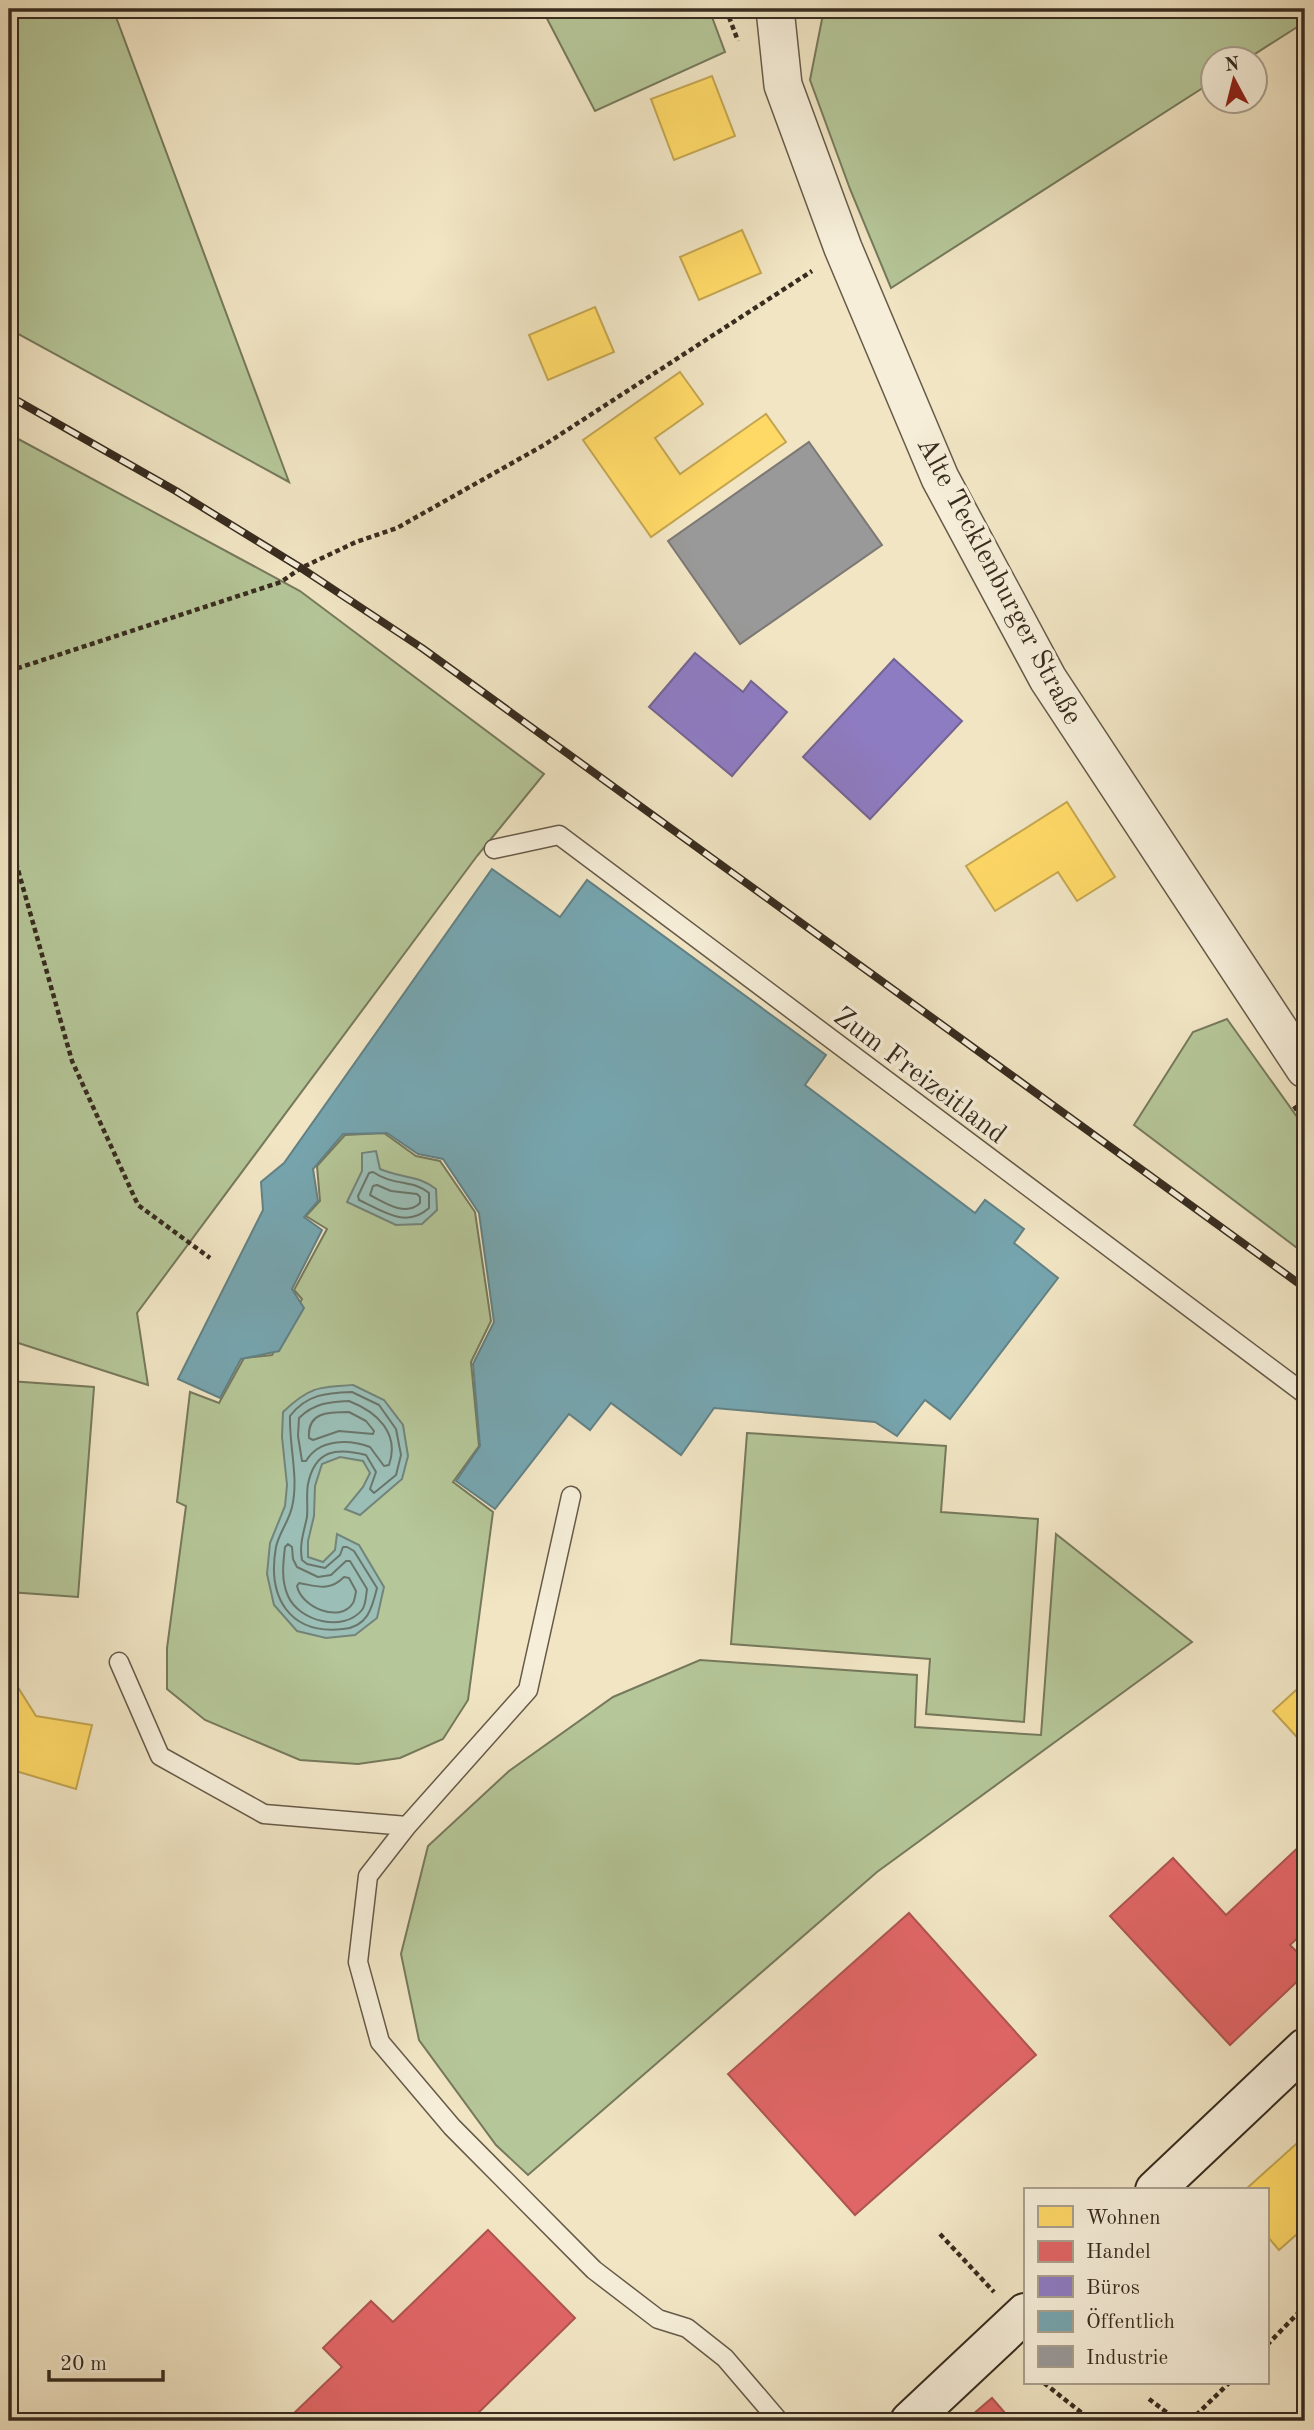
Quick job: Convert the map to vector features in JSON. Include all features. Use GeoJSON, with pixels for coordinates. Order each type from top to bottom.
{"type":"FeatureCollection","features":[{"type":"Feature","properties":{"kind":"main road"},"geometry":{"type":"LineString","coordinates":[[1157,2188],[1305,2048]]}},
{"type":"Feature","properties":{"kind":"main road"},"geometry":{"type":"LineString","coordinates":[[910,2421],[1022,2316]]}},
{"type":"Feature","properties":{"kind":"street","name":"Alte Tecklenburger Straße"},"geometry":{"type":"LineString","coordinates":[[775,9],[783,85],[844,248],[940,478],[1048,680],[1305,1069]]}},
{"type":"Feature","properties":{"kind":"lane","name":"Zum Freizeitland"},"geometry":{"type":"LineString","coordinates":[[494,849],[559,835],[1305,1394]]}},
{"type":"Feature","properties":{"kind":"lane"},"geometry":{"type":"LineString","coordinates":[[571,1496],[528,1690],[407,1826],[368,1876],[358,1962],[380,2042],[452,2127],[594,2270],[658,2319],[687,2328],[724,2358],[779,2421]]}},
{"type":"Feature","properties":{"kind":"lane"},"geometry":{"type":"LineString","coordinates":[[119,1662],[160,1756],[264,1814],[407,1826]]}},
{"type":"Feature","properties":{"kind":"path"},"geometry":{"type":"LineString","coordinates":[[9,671],[281,582],[301,568],[356,542],[397,528],[544,445],[821,266],[844,248]]}},
{"type":"Feature","properties":{"kind":"path"},"geometry":{"type":"LineString","coordinates":[[9,838],[72,1061],[138,1205],[210,1258]]}},
{"type":"Feature","properties":{"kind":"path"},"geometry":{"type":"LineString","coordinates":[[940,2234],[1022,2316]]}},
{"type":"Feature","properties":{"kind":"path"},"geometry":{"type":"LineString","coordinates":[[1268,2344],[1305,2306]]}},
{"type":"Feature","properties":{"kind":"path"},"geometry":{"type":"LineString","coordinates":[[1045,2384],[1092,2421]]}},
{"type":"Feature","properties":{"kind":"path"},"geometry":{"type":"LineString","coordinates":[[1190,2421],[1228,2384]]}},
{"type":"Feature","properties":{"kind":"path"},"geometry":{"type":"LineString","coordinates":[[1149,2399],[1178,2421]]}},
{"type":"Feature","properties":{"kind":"green space"},"geometry":{"type":"Polygon","coordinates":[[[9,9],[113,9],[289,482],[9,329],[9,9]]]}},
{"type":"Feature","properties":{"kind":"green space"},"geometry":{"type":"Polygon","coordinates":[[[542,9],[709,9],[725,52],[595,111],[542,9]]]}},
{"type":"Feature","properties":{"kind":"green space"},"geometry":{"type":"Polygon","coordinates":[[[824,9],[1305,9],[1305,22],[1267,46],[1198,46],[1198,91],[891,288],[850,189],[810,80],[824,9]]]}},
{"type":"Feature","properties":{"kind":"green space"},"geometry":{"type":"Polygon","coordinates":[[[9,434],[300,591],[544,774],[477,856],[137,1313],[148,1385],[9,1340],[9,434]]]}},
{"type":"Feature","properties":{"kind":"green space"},"geometry":{"type":"Polygon","coordinates":[[[1227,1019],[1305,1128],[1305,1254],[1134,1125],[1193,1032],[1227,1019]]]}},
{"type":"Feature","properties":{"kind":"green space"},"geometry":{"type":"Polygon","coordinates":[[[384,1133],[416,1156],[440,1161],[475,1212],[491,1321],[471,1362],[479,1446],[453,1482],[493,1512],[468,1700],[443,1739],[400,1758],[358,1764],[300,1760],[205,1720],[167,1689],[167,1648],[186,1506],[177,1502],[190,1392],[219,1403],[244,1358],[272,1355],[302,1299],[294,1290],[327,1229],[306,1216],[320,1201],[317,1166],[345,1135],[384,1133]]]}},
{"type":"Feature","properties":{"kind":"green space"},"geometry":{"type":"Polygon","coordinates":[[[9,1381],[94,1387],[78,1597],[9,1592],[9,1381]]]}},
{"type":"Feature","properties":{"kind":"green space"},"geometry":{"type":"Polygon","coordinates":[[[747,1433],[946,1446],[941,1512],[1038,1519],[1024,1722],[926,1714],[930,1659],[731,1644],[747,1433]]]}},
{"type":"Feature","properties":{"kind":"green space"},"geometry":{"type":"Polygon","coordinates":[[[1056,1534],[1192,1642],[877,1872],[528,2175],[496,2145],[419,2040],[401,1954],[428,1846],[509,1771],[613,1697],[700,1660],[917,1675],[915,1727],[1041,1735],[1056,1534]]]}},
{"type":"Feature","properties":{"kind":"water"},"geometry":{"type":"Polygon","coordinates":[[[376,1151],[380,1169],[423,1181],[436,1189],[437,1210],[422,1224],[396,1225],[347,1202],[362,1171],[362,1153],[376,1151]]]}},
{"type":"Feature","properties":{"kind":"water"},"geometry":{"type":"Polygon","coordinates":[[[353,1385],[384,1400],[403,1425],[408,1456],[402,1479],[360,1515],[345,1509],[363,1487],[370,1473],[363,1461],[340,1457],[322,1464],[315,1486],[308,1557],[323,1562],[335,1550],[337,1534],[359,1545],[384,1587],[377,1618],[355,1635],[326,1638],[297,1631],[274,1605],[267,1574],[270,1543],[285,1506],[287,1485],[282,1437],[283,1412],[307,1393],[353,1385]]]}},
{"type":"Feature","properties":{"kind":"building: Wohnen"},"geometry":{"type":"Polygon","coordinates":[[[712,76],[735,136],[674,160],[651,99],[712,76]]]}},
{"type":"Feature","properties":{"kind":"building: Wohnen"},"geometry":{"type":"Polygon","coordinates":[[[742,230],[761,273],[699,300],[680,257],[742,230]]]}},
{"type":"Feature","properties":{"kind":"building: Wohnen"},"geometry":{"type":"Polygon","coordinates":[[[595,307],[614,352],[548,380],[529,335],[595,307]]]}},
{"type":"Feature","properties":{"kind":"building: Wohnen"},"geometry":{"type":"Polygon","coordinates":[[[680,372],[703,404],[655,438],[680,474],[766,414],[786,442],[651,537],[583,440],[680,372]]]}},
{"type":"Feature","properties":{"kind":"building: Wohnen"},"geometry":{"type":"Polygon","coordinates":[[[1067,802],[1115,877],[1077,901],[1058,872],[995,911],[966,866],[1067,802]]]}},
{"type":"Feature","properties":{"kind":"building: Wohnen"},"geometry":{"type":"Polygon","coordinates":[[[9,1673],[36,1716],[92,1725],[76,1789],[9,1769],[9,1673]]]}},
{"type":"Feature","properties":{"kind":"building: Wohnen"},"geometry":{"type":"Polygon","coordinates":[[[1305,1682],[1305,1746],[1273,1711],[1305,1682]]]}},
{"type":"Feature","properties":{"kind":"building: Wohnen"},"geometry":{"type":"Polygon","coordinates":[[[1305,2136],[1305,2227],[1279,2250],[1268,2237],[1268,2188],[1247,2188],[1305,2136]]]}},
{"type":"Feature","properties":{"kind":"building: Wohnen"},"geometry":{"type":"Polygon","coordinates":[[[1305,2398],[1305,2421],[1295,2415],[1305,2398]]]}},
{"type":"Feature","properties":{"kind":"building: Handel"},"geometry":{"type":"Polygon","coordinates":[[[1305,1841],[1305,1931],[1290,1945],[1305,1960],[1305,1974],[1230,2045],[1110,1916],[1173,1858],[1226,1915],[1305,1841]]]}},
{"type":"Feature","properties":{"kind":"building: Handel"},"geometry":{"type":"Polygon","coordinates":[[[909,1913],[1036,2055],[855,2215],[728,2074],[909,1913]]]}},
{"type":"Feature","properties":{"kind":"building: Handel"},"geometry":{"type":"Polygon","coordinates":[[[488,2230],[575,2318],[470,2421],[296,2421],[291,2416],[342,2367],[323,2348],[371,2301],[393,2322],[488,2230]]]}},
{"type":"Feature","properties":{"kind":"building: Handel"},"geometry":{"type":"Polygon","coordinates":[[[992,2398],[1012,2421],[965,2421],[992,2398]]]}},
{"type":"Feature","properties":{"kind":"building: Büros"},"geometry":{"type":"Polygon","coordinates":[[[695,653],[743,692],[751,681],[787,712],[732,776],[649,707],[695,653]]]}},
{"type":"Feature","properties":{"kind":"building: Büros"},"geometry":{"type":"Polygon","coordinates":[[[894,659],[962,721],[870,819],[803,757],[894,659]]]}},
{"type":"Feature","properties":{"kind":"building: Öffentlich"},"geometry":{"type":"Polygon","coordinates":[[[492,869],[560,917],[587,880],[826,1055],[805,1085],[975,1213],[985,1200],[1024,1229],[1014,1243],[1058,1278],[950,1419],[925,1400],[897,1436],[875,1422],[714,1408],[681,1455],[611,1403],[590,1430],[569,1414],[495,1509],[456,1481],[480,1446],[473,1364],[494,1322],[479,1213],[443,1159],[418,1154],[387,1133],[343,1134],[313,1169],[318,1201],[304,1217],[322,1230],[292,1289],[304,1308],[279,1351],[241,1359],[220,1398],[178,1379],[263,1210],[261,1182],[284,1163],[492,869]]]}},
{"type":"Feature","properties":{"kind":"building: Industrie"},"geometry":{"type":"Polygon","coordinates":[[[809,442],[882,545],[740,644],[668,541],[809,442]]]}},
{"type":"Feature","properties":{"kind":"railway"},"geometry":{"type":"LineString","coordinates":[[9,396],[176,491],[301,568],[422,648],[1305,1288]]}}]}
